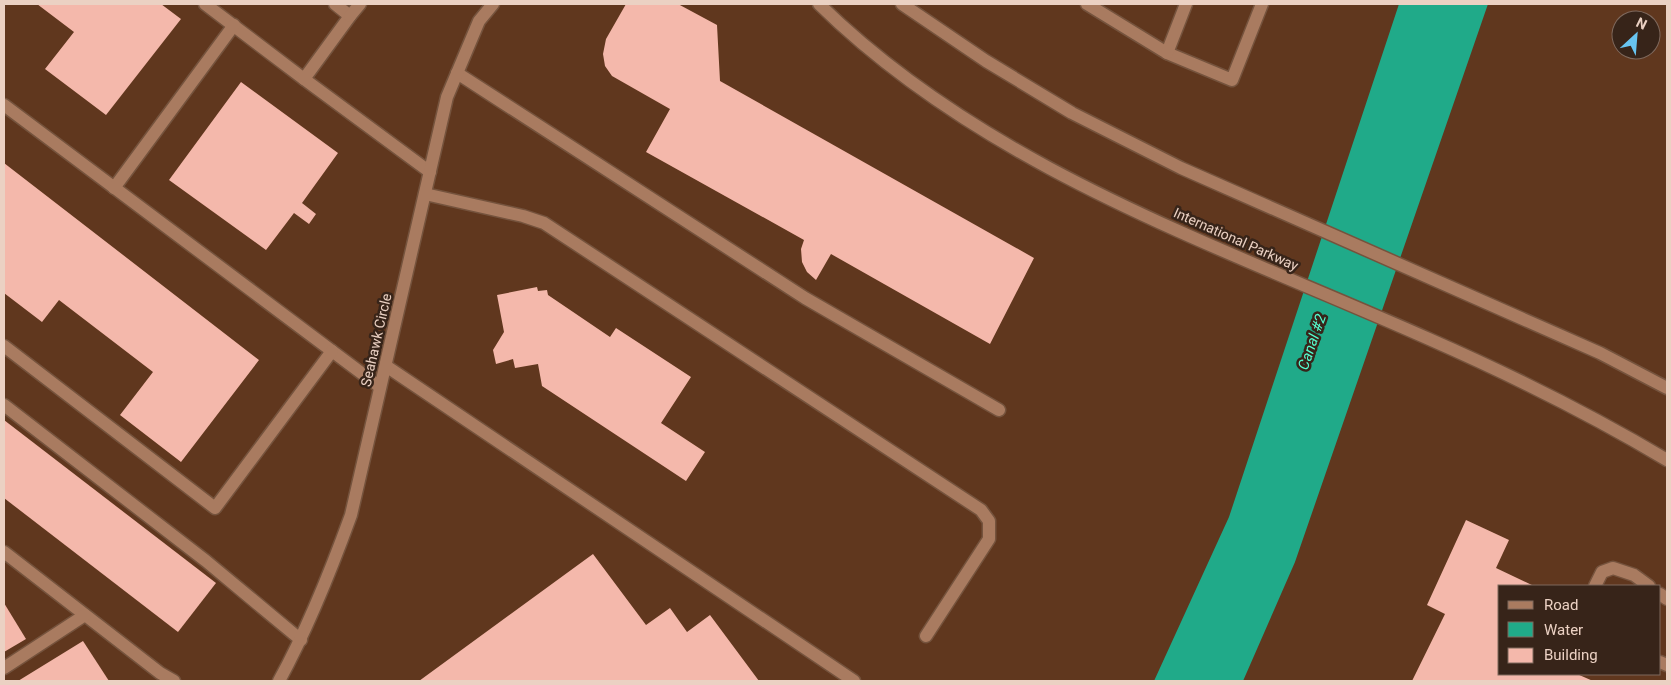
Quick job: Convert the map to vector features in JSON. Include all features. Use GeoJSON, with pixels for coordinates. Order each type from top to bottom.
{"type":"FeatureCollection","features":[{"type":"Feature","properties":{"kind":"main road"},"geometry":{"type":"LineString","coordinates":[[206,4],[430,172]]}},
{"type":"Feature","properties":{"kind":"main road"},"geometry":{"type":"LineString","coordinates":[[335,4],[350,16]]}},
{"type":"Feature","properties":{"kind":"main road"},"geometry":{"type":"LineString","coordinates":[[304,79],[360,4]]}},
{"type":"Feature","properties":{"kind":"main road","name":"Seahawk Circle"},"geometry":{"type":"LineString","coordinates":[[279,681],[301,640],[329,575],[351,515],[447,97],[479,21],[493,4]]}},
{"type":"Feature","properties":{"kind":"main road","name":"International Parkway"},"geometry":{"type":"LineString","coordinates":[[819,4],[850,34],[967,120],[1070,180],[1252,264],[1428,338],[1510,376],[1607,424],[1667,460]]}},
{"type":"Feature","properties":{"kind":"main road"},"geometry":{"type":"LineString","coordinates":[[902,4],[986,61],[1072,113],[1180,168],[1600,353],[1667,388]]}},
{"type":"Feature","properties":{"kind":"main road"},"geometry":{"type":"LineString","coordinates":[[1087,4],[1167,53],[1232,80],[1262,4]]}},
{"type":"Feature","properties":{"kind":"main road"},"geometry":{"type":"LineString","coordinates":[[1167,53],[1186,4]]}},
{"type":"Feature","properties":{"kind":"main road"},"geometry":{"type":"LineString","coordinates":[[114,188],[234,26]]}},
{"type":"Feature","properties":{"kind":"main road"},"geometry":{"type":"LineString","coordinates":[[457,73],[805,298],[999,410]]}},
{"type":"Feature","properties":{"kind":"main road"},"geometry":{"type":"LineString","coordinates":[[4,105],[380,388]]}},
{"type":"Feature","properties":{"kind":"main road"},"geometry":{"type":"LineString","coordinates":[[425,194],[523,216],[544,223],[981,510],[989,521],[989,539],[926,636]]}},
{"type":"Feature","properties":{"kind":"main road"},"geometry":{"type":"LineString","coordinates":[[4,346],[215,508],[332,351]]}},
{"type":"Feature","properties":{"kind":"main road"},"geometry":{"type":"LineString","coordinates":[[386,366],[854,681]]}},
{"type":"Feature","properties":{"kind":"main road"},"geometry":{"type":"LineString","coordinates":[[4,405],[206,561],[301,640]]}},
{"type":"Feature","properties":{"kind":"main road"},"geometry":{"type":"LineString","coordinates":[[4,552],[85,614],[156,677],[174,681]]}},
{"type":"Feature","properties":{"kind":"main road"},"geometry":{"type":"LineString","coordinates":[[1596,585],[1602,572],[1613,568],[1634,576],[1648,585]]}},
{"type":"Feature","properties":{"kind":"main road"},"geometry":{"type":"LineString","coordinates":[[4,668],[85,614]]}},
{"type":"Feature","properties":{"kind":"water","name":"Canal #2"},"geometry":{"type":"Polygon","coordinates":[[[1399,4],[1488,4],[1295,562],[1243,681],[1154,681],[1229,517],[1399,4]]]}},
{"type":"Feature","properties":{"kind":"building"},"geometry":{"type":"Polygon","coordinates":[[[37,4],[161,4],[181,19],[106,115],[45,69],[74,32],[37,4]]]}},
{"type":"Feature","properties":{"kind":"building"},"geometry":{"type":"Polygon","coordinates":[[[626,4],[678,4],[717,25],[720,81],[1034,258],[990,344],[831,254],[816,280],[807,272],[802,262],[801,249],[804,240],[646,152],[670,109],[612,76],[605,66],[603,54],[606,39],[626,4]]]}},
{"type":"Feature","properties":{"kind":"building"},"geometry":{"type":"Polygon","coordinates":[[[241,82],[338,153],[302,203],[316,214],[309,224],[294,213],[266,250],[169,180],[241,82]]]}},
{"type":"Feature","properties":{"kind":"building"},"geometry":{"type":"Polygon","coordinates":[[[4,163],[259,360],[181,462],[120,415],[153,372],[59,300],[42,322],[4,293],[4,163]]]}},
{"type":"Feature","properties":{"kind":"building"},"geometry":{"type":"Polygon","coordinates":[[[537,287],[538,291],[547,290],[548,295],[610,337],[616,328],[691,377],[661,423],[705,452],[686,481],[542,386],[538,364],[515,368],[513,359],[496,364],[493,350],[504,332],[497,295],[537,287]]]}},
{"type":"Feature","properties":{"kind":"building"},"geometry":{"type":"Polygon","coordinates":[[[4,420],[216,583],[178,632],[4,498],[4,420]]]}},
{"type":"Feature","properties":{"kind":"building"},"geometry":{"type":"Polygon","coordinates":[[[1466,520],[1509,540],[1496,568],[1532,585],[1498,585],[1498,675],[1579,675],[1593,681],[1412,681],[1445,614],[1427,605],[1466,520]]]}},
{"type":"Feature","properties":{"kind":"building"},"geometry":{"type":"Polygon","coordinates":[[[593,554],[646,625],[670,608],[687,632],[710,615],[759,681],[419,681],[593,554]]]}},
{"type":"Feature","properties":{"kind":"building"},"geometry":{"type":"Polygon","coordinates":[[[4,603],[26,639],[4,652],[4,603]]]}},
{"type":"Feature","properties":{"kind":"building"},"geometry":{"type":"Polygon","coordinates":[[[83,641],[109,681],[18,681],[83,641]]]}}]}
